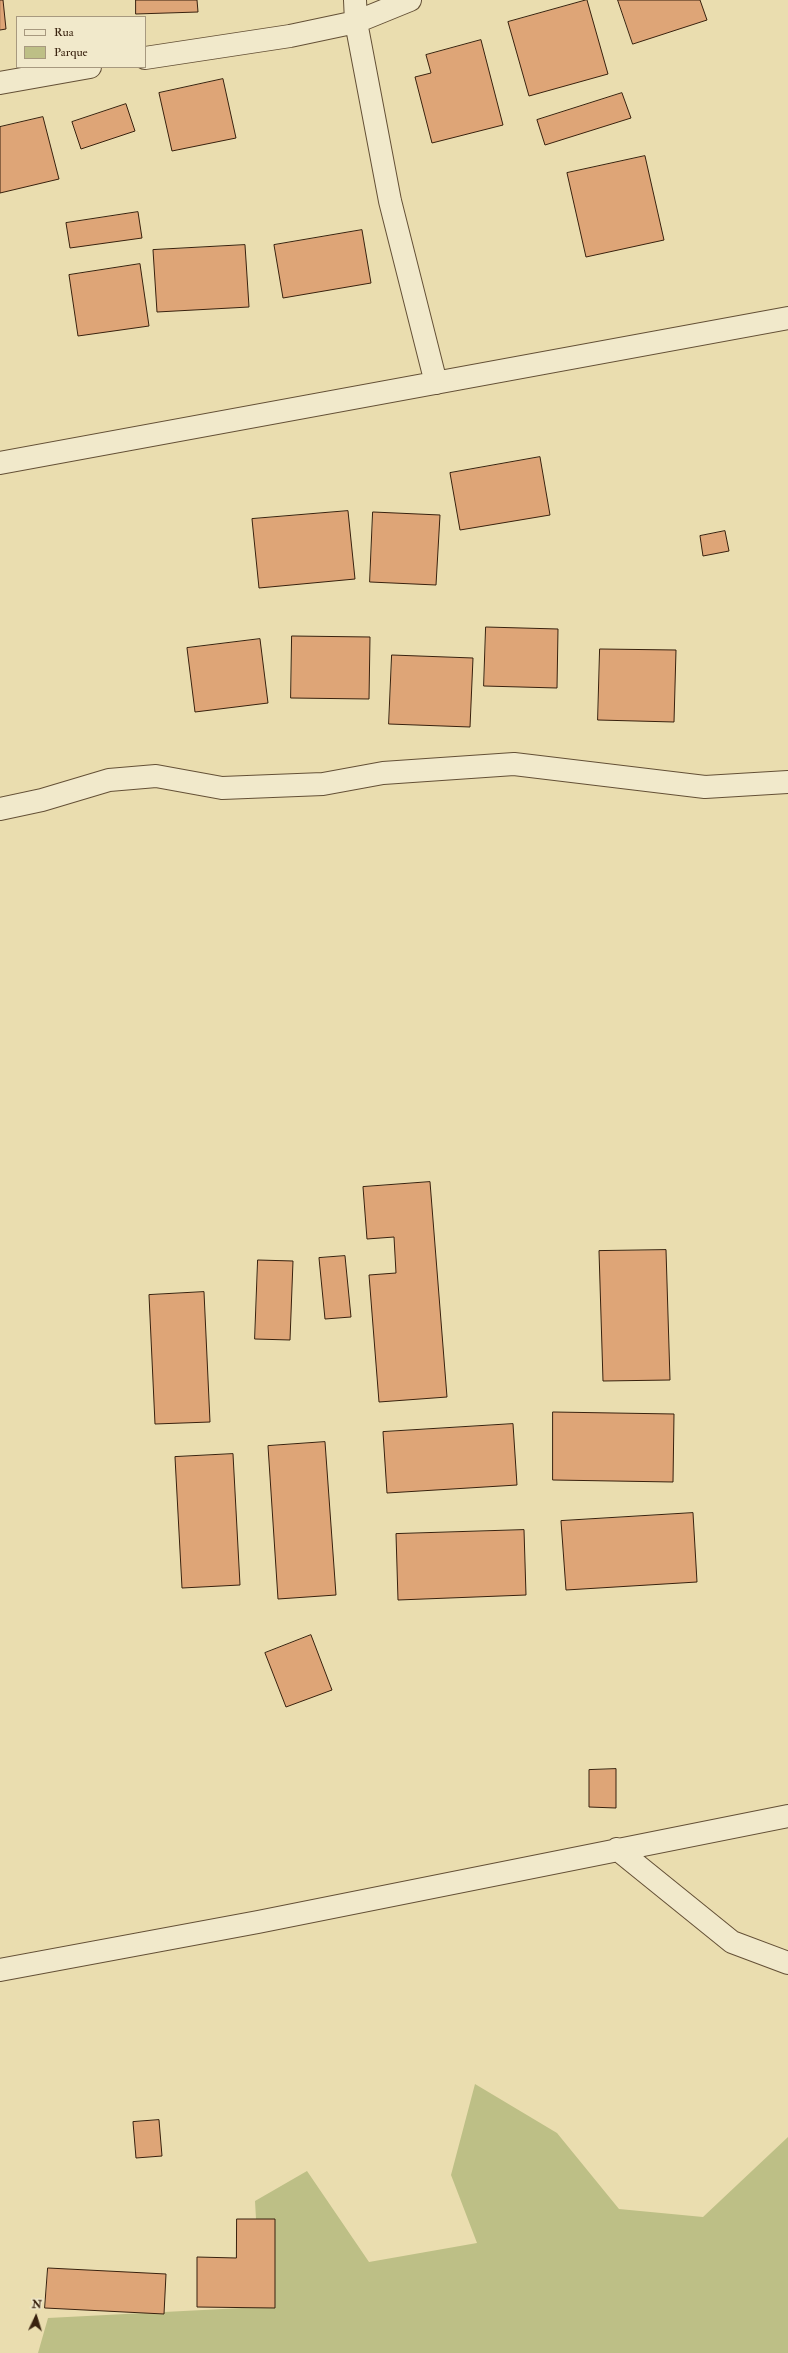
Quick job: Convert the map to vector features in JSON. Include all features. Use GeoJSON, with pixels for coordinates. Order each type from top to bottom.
{"type":"FeatureCollection","features":[{"type":"Feature","properties":{"kind":"street"},"geometry":{"type":"LineString","coordinates":[[355,0],[356,22],[390,201],[436,383]]}},
{"type":"Feature","properties":{"kind":"street"},"geometry":{"type":"LineString","coordinates":[[146,58],[290,36],[356,22],[410,0]]}},
{"type":"Feature","properties":{"kind":"street"},"geometry":{"type":"LineString","coordinates":[[0,83],[84,68]]}},
{"type":"Feature","properties":{"kind":"street"},"geometry":{"type":"LineString","coordinates":[[0,463],[788,318]]}},
{"type":"Feature","properties":{"kind":"street"},"geometry":{"type":"LineString","coordinates":[[0,809],[42,800],[109,780],[156,776],[222,788],[323,784],[383,773],[514,764],[705,787],[788,782]]}},
{"type":"Feature","properties":{"kind":"street"},"geometry":{"type":"LineString","coordinates":[[1,1969],[258,1922],[788,1816]]}},
{"type":"Feature","properties":{"kind":"street"},"geometry":{"type":"LineString","coordinates":[[617,1849],[732,1942],[788,1962]]}},
{"type":"Feature","properties":{"kind":"green space"},"geometry":{"type":"Polygon","coordinates":[[[475,2084],[557,2133],[619,2209],[703,2217],[788,2137],[788,2353],[38,2353],[48,2318],[261,2307],[255,2201],[307,2171],[369,2262],[477,2243],[451,2175],[475,2084]]]}},
{"type":"Feature","properties":{"kind":"building"},"geometry":{"type":"Polygon","coordinates":[[[0,0],[3,0],[6,29],[0,30],[0,0]]]}},
{"type":"Feature","properties":{"kind":"building"},"geometry":{"type":"Polygon","coordinates":[[[136,0],[197,0],[198,12],[136,14],[136,0]]]}},
{"type":"Feature","properties":{"kind":"building"},"geometry":{"type":"Polygon","coordinates":[[[587,0],[608,74],[529,96],[508,22],[587,0]]]}},
{"type":"Feature","properties":{"kind":"building"},"geometry":{"type":"Polygon","coordinates":[[[618,0],[700,0],[707,20],[633,44],[618,0]]]}},
{"type":"Feature","properties":{"kind":"building"},"geometry":{"type":"Polygon","coordinates":[[[481,40],[503,125],[432,143],[415,77],[431,73],[426,55],[481,40]]]}},
{"type":"Feature","properties":{"kind":"building"},"geometry":{"type":"Polygon","coordinates":[[[223,79],[236,138],[172,151],[159,93],[223,79]]]}},
{"type":"Feature","properties":{"kind":"building"},"geometry":{"type":"Polygon","coordinates":[[[622,93],[631,118],[545,145],[537,120],[622,93]]]}},
{"type":"Feature","properties":{"kind":"building"},"geometry":{"type":"Polygon","coordinates":[[[126,104],[135,131],[81,149],[72,122],[126,104]]]}},
{"type":"Feature","properties":{"kind":"building"},"geometry":{"type":"Polygon","coordinates":[[[43,117],[59,179],[0,193],[0,127],[43,117]]]}},
{"type":"Feature","properties":{"kind":"building"},"geometry":{"type":"Polygon","coordinates":[[[645,156],[664,240],[586,257],[567,173],[645,156]]]}},
{"type":"Feature","properties":{"kind":"building"},"geometry":{"type":"Polygon","coordinates":[[[138,212],[142,238],[70,248],[66,223],[138,212]]]}},
{"type":"Feature","properties":{"kind":"building"},"geometry":{"type":"Polygon","coordinates":[[[362,230],[371,283],[283,298],[274,245],[362,230]]]}},
{"type":"Feature","properties":{"kind":"building"},"geometry":{"type":"Polygon","coordinates":[[[245,245],[249,307],[157,312],[153,250],[245,245]]]}},
{"type":"Feature","properties":{"kind":"building"},"geometry":{"type":"Polygon","coordinates":[[[140,264],[149,326],[78,336],[69,275],[140,264]]]}},
{"type":"Feature","properties":{"kind":"building"},"geometry":{"type":"Polygon","coordinates":[[[540,457],[550,515],[460,530],[450,473],[540,457]]]}},
{"type":"Feature","properties":{"kind":"building"},"geometry":{"type":"Polygon","coordinates":[[[348,511],[355,579],[259,588],[252,519],[348,511]]]}},
{"type":"Feature","properties":{"kind":"building"},"geometry":{"type":"Polygon","coordinates":[[[373,512],[440,515],[436,585],[370,582],[373,512]]]}},
{"type":"Feature","properties":{"kind":"building"},"geometry":{"type":"Polygon","coordinates":[[[725,531],[729,551],[703,556],[700,536],[725,531]]]}},
{"type":"Feature","properties":{"kind":"building"},"geometry":{"type":"Polygon","coordinates":[[[486,627],[558,629],[557,688],[484,686],[486,627]]]}},
{"type":"Feature","properties":{"kind":"building"},"geometry":{"type":"Polygon","coordinates":[[[292,636],[370,637],[369,699],[291,698],[292,636]]]}},
{"type":"Feature","properties":{"kind":"building"},"geometry":{"type":"Polygon","coordinates":[[[260,639],[268,703],[195,712],[187,648],[260,639]]]}},
{"type":"Feature","properties":{"kind":"building"},"geometry":{"type":"Polygon","coordinates":[[[600,649],[676,650],[674,722],[598,720],[600,649]]]}},
{"type":"Feature","properties":{"kind":"building"},"geometry":{"type":"Polygon","coordinates":[[[392,655],[473,658],[470,727],[389,724],[392,655]]]}},
{"type":"Feature","properties":{"kind":"building"},"geometry":{"type":"Polygon","coordinates":[[[430,1182],[447,1397],[379,1402],[369,1275],[396,1273],[394,1237],[367,1239],[363,1187],[430,1182]]]}},
{"type":"Feature","properties":{"kind":"building"},"geometry":{"type":"Polygon","coordinates":[[[666,1250],[670,1380],[603,1381],[599,1251],[666,1250]]]}},
{"type":"Feature","properties":{"kind":"building"},"geometry":{"type":"Polygon","coordinates":[[[345,1256],[351,1317],[325,1319],[319,1258],[345,1256]]]}},
{"type":"Feature","properties":{"kind":"building"},"geometry":{"type":"Polygon","coordinates":[[[258,1260],[293,1261],[290,1340],[255,1339],[258,1260]]]}},
{"type":"Feature","properties":{"kind":"building"},"geometry":{"type":"Polygon","coordinates":[[[204,1292],[210,1422],[155,1424],[149,1295],[204,1292]]]}},
{"type":"Feature","properties":{"kind":"building"},"geometry":{"type":"Polygon","coordinates":[[[553,1412],[674,1414],[673,1482],[553,1480],[553,1412]]]}},
{"type":"Feature","properties":{"kind":"building"},"geometry":{"type":"Polygon","coordinates":[[[513,1424],[517,1485],[387,1493],[383,1432],[513,1424]]]}},
{"type":"Feature","properties":{"kind":"building"},"geometry":{"type":"Polygon","coordinates":[[[325,1442],[336,1595],[278,1599],[268,1446],[325,1442]]]}},
{"type":"Feature","properties":{"kind":"building"},"geometry":{"type":"Polygon","coordinates":[[[233,1454],[240,1585],[182,1588],[175,1457],[233,1454]]]}},
{"type":"Feature","properties":{"kind":"building"},"geometry":{"type":"Polygon","coordinates":[[[693,1513],[697,1582],[566,1590],[561,1521],[693,1513]]]}},
{"type":"Feature","properties":{"kind":"building"},"geometry":{"type":"Polygon","coordinates":[[[524,1530],[526,1595],[398,1600],[396,1534],[524,1530]]]}},
{"type":"Feature","properties":{"kind":"building"},"geometry":{"type":"Polygon","coordinates":[[[311,1635],[332,1690],[286,1707],[265,1653],[311,1635]]]}},
{"type":"Feature","properties":{"kind":"building"},"geometry":{"type":"Polygon","coordinates":[[[616,1769],[616,1808],[589,1807],[589,1770],[616,1769]]]}},
{"type":"Feature","properties":{"kind":"building"},"geometry":{"type":"Polygon","coordinates":[[[159,2120],[162,2156],[136,2158],[133,2122],[159,2120]]]}},
{"type":"Feature","properties":{"kind":"building"},"geometry":{"type":"Polygon","coordinates":[[[237,2219],[275,2219],[275,2308],[197,2307],[197,2257],[236,2258],[237,2219]]]}},
{"type":"Feature","properties":{"kind":"building"},"geometry":{"type":"Polygon","coordinates":[[[48,2268],[166,2274],[164,2314],[45,2308],[48,2268]]]}}]}
